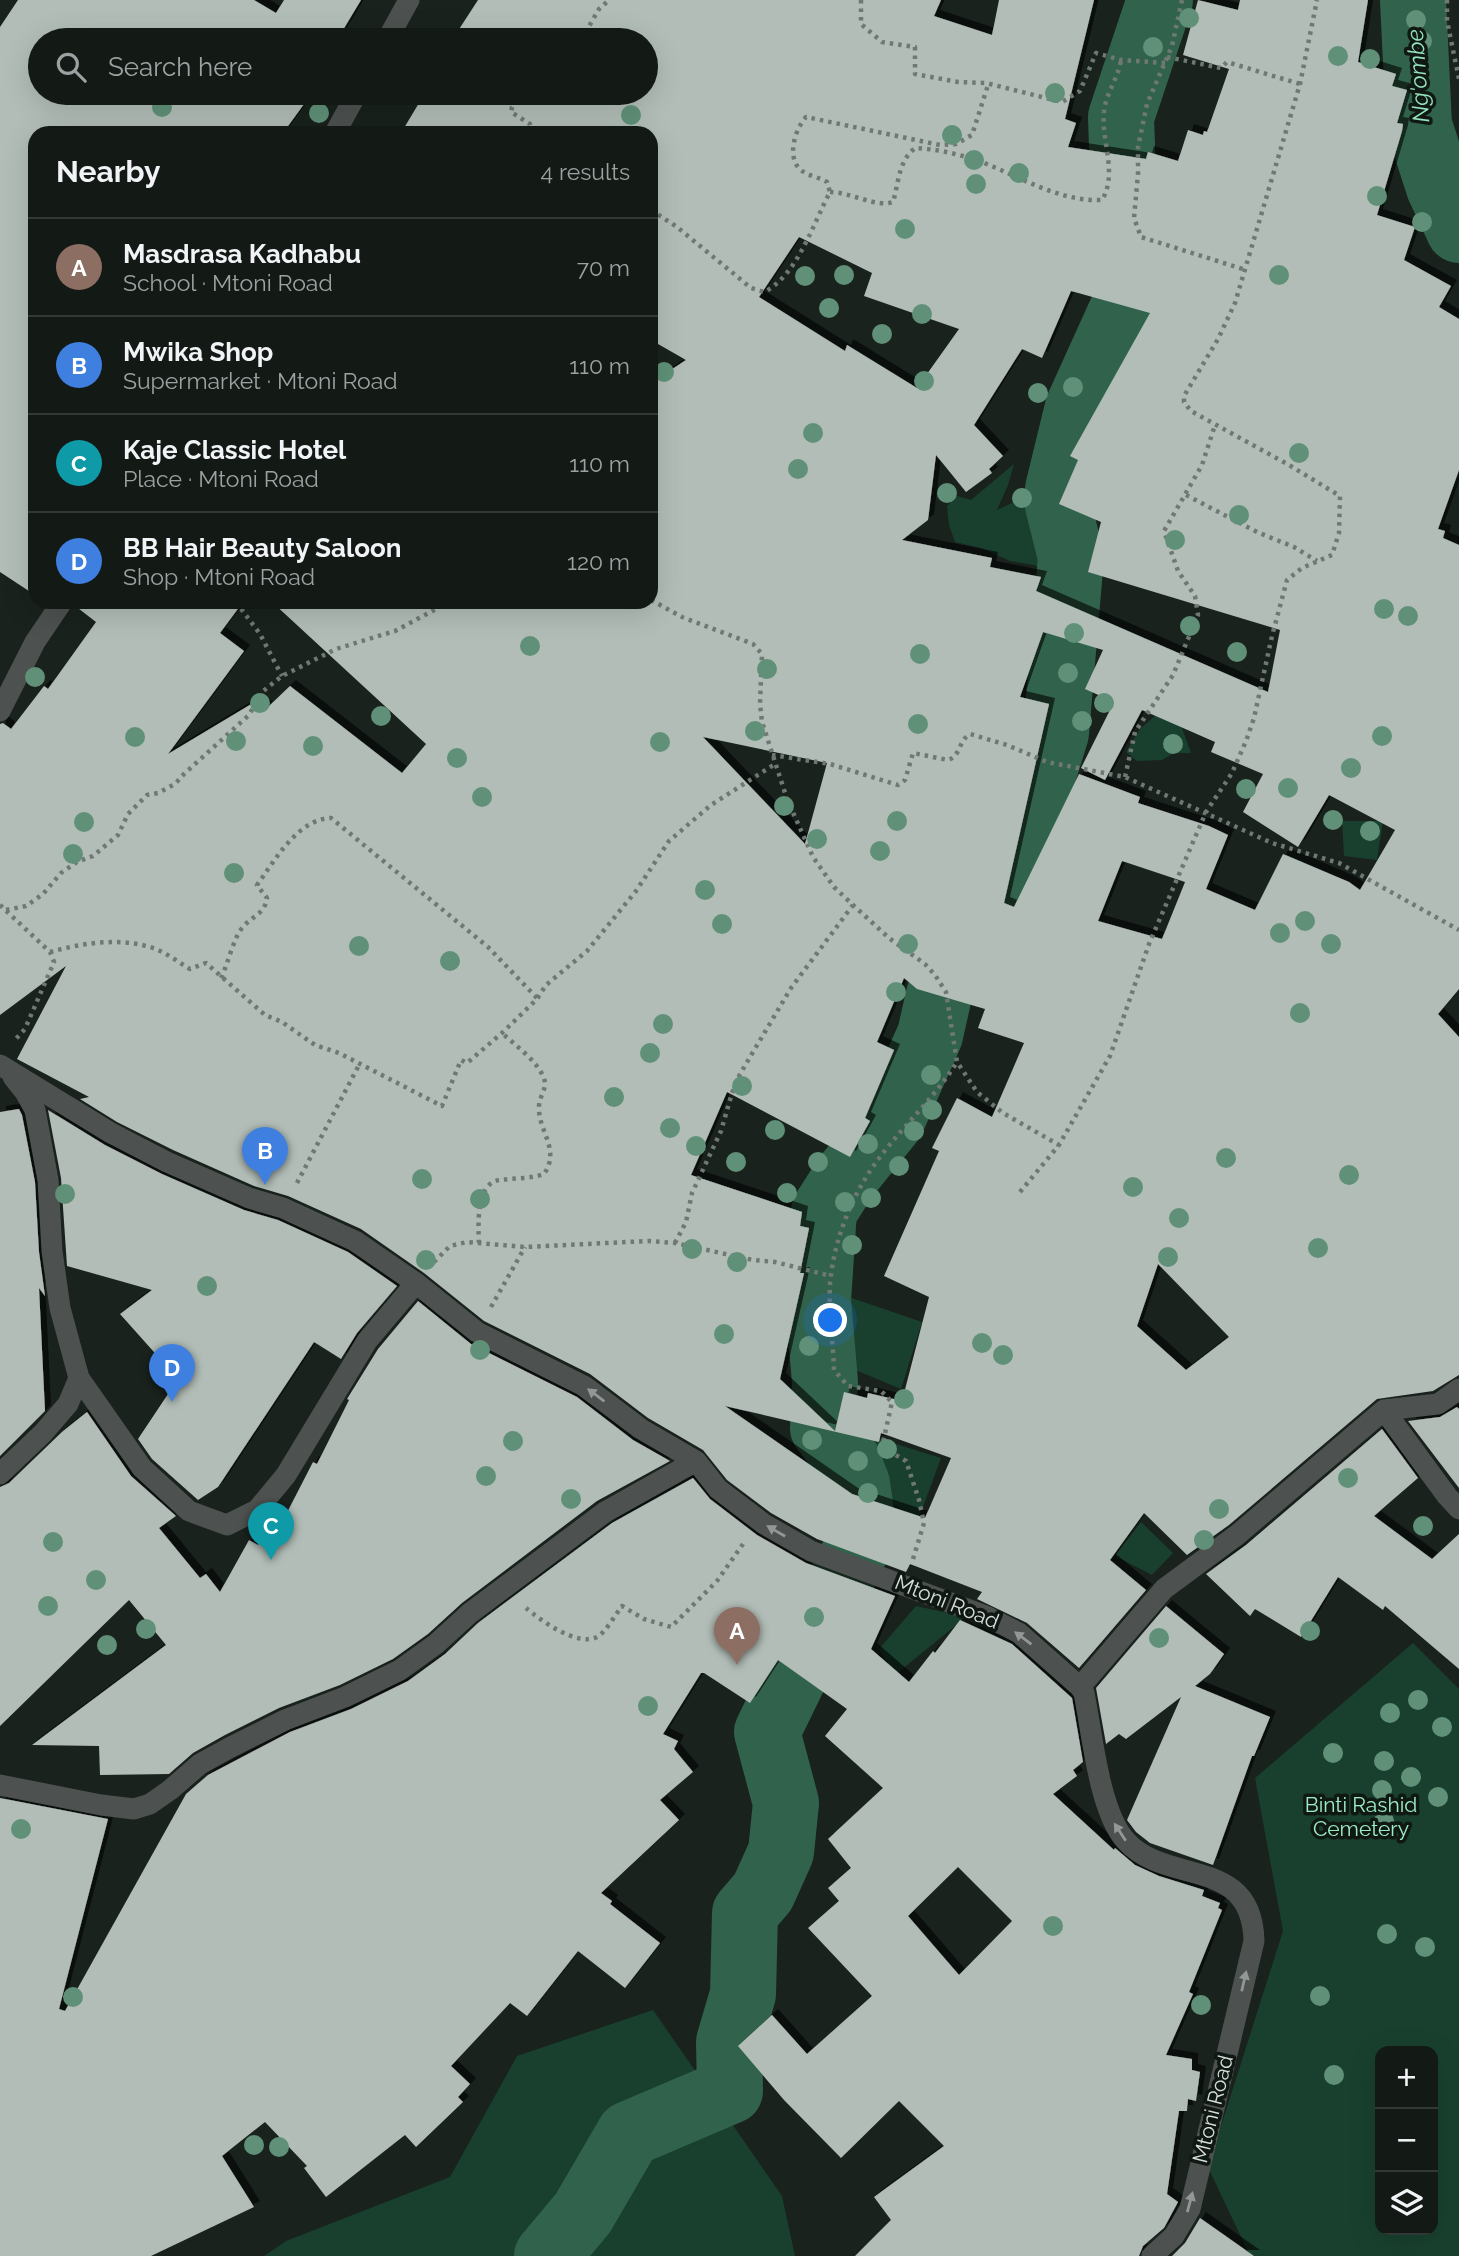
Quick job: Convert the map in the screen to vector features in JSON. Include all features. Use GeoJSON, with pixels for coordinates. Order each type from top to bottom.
{"type":"FeatureCollection","features":[{"type":"Feature","properties":{"kind":"street"},"geometry":{"type":"LineString","coordinates":[[394,28],[409,0]]}},
{"type":"Feature","properties":{"kind":"street"},"geometry":{"type":"LineString","coordinates":[[339,126],[350,105]]}},
{"type":"Feature","properties":{"kind":"street"},"geometry":{"type":"LineString","coordinates":[[0,711],[35,642],[57,609]]}},
{"type":"Feature","properties":{"kind":"street"},"geometry":{"type":"LineString","coordinates":[[3,1067],[25,1092],[34,1110],[48,1180],[52,1251],[60,1308],[79,1378],[142,1468],[189,1511],[227,1525],[257,1510],[286,1475],[368,1340],[416,1283]]}},
{"type":"Feature","properties":{"kind":"street","name":"Mtoni Road"},"geometry":{"type":"LineString","coordinates":[[3,1067],[111,1133],[167,1162],[355,1241],[416,1283],[477,1332],[584,1386],[641,1429],[696,1461],[718,1489],[764,1524],[811,1551],[986,1616],[1019,1633],[1080,1687],[1084,1693],[1105,1798],[1114,1824],[1125,1841],[1153,1859],[1223,1883],[1237,1894],[1248,1908],[1253,1924],[1251,1954],[1190,2209],[1174,2236],[1152,2256]]}},
{"type":"Feature","properties":{"kind":"street"},"geometry":{"type":"LineString","coordinates":[[0,1474],[43,1433],[68,1404],[79,1378]]}},
{"type":"Feature","properties":{"kind":"street"},"geometry":{"type":"LineString","coordinates":[[1080,1687],[1164,1589],[1237,1535],[1384,1410],[1438,1404],[1459,1389]]}},
{"type":"Feature","properties":{"kind":"street"},"geometry":{"type":"LineString","coordinates":[[1384,1410],[1459,1509]]}},
{"type":"Feature","properties":{"kind":"street"},"geometry":{"type":"LineString","coordinates":[[0,1785],[101,1805],[134,1808],[150,1804],[200,1764],[221,1752],[285,1720],[345,1697],[400,1670],[605,1512],[696,1461]]}},
{"type":"Feature","properties":{"kind":"path"},"geometry":{"type":"LineString","coordinates":[[587,28],[608,0]]}},
{"type":"Feature","properties":{"kind":"path"},"geometry":{"type":"LineString","coordinates":[[861,0],[861,24],[882,42],[915,47],[915,74],[988,85],[1062,102],[1080,91],[1096,53],[1124,60],[1166,60],[1221,68],[1227,62],[1300,83]]}},
{"type":"Feature","properties":{"kind":"path"},"geometry":{"type":"LineString","coordinates":[[1182,0],[1172,46],[1147,104],[1138,147],[1139,174],[1134,218],[1141,237],[1246,270]]}},
{"type":"Feature","properties":{"kind":"path"},"geometry":{"type":"LineString","coordinates":[[1020,1192],[1059,1144],[1110,1056],[1149,944],[1206,812],[1231,773],[1254,718],[1287,580],[1302,568],[1332,555],[1339,533],[1340,496],[1191,411],[1184,402],[1184,396],[1219,339],[1246,270],[1300,83],[1318,0]]}},
{"type":"Feature","properties":{"kind":"path"},"geometry":{"type":"LineString","coordinates":[[1447,0],[1447,21],[1459,79]]}},
{"type":"Feature","properties":{"kind":"path"},"geometry":{"type":"LineString","coordinates":[[830,192],[840,192],[883,205],[890,203],[900,178],[901,163],[915,148],[936,149],[974,160],[1062,195],[1102,200],[1108,190],[1110,170],[1104,142],[1104,111],[1124,60]]}},
{"type":"Feature","properties":{"kind":"path"},"geometry":{"type":"LineString","coordinates":[[658,215],[751,288],[764,292],[775,287],[787,276],[830,192],[827,182],[801,170],[793,158],[797,134],[806,117],[940,145],[956,144],[972,135],[988,85]]}},
{"type":"Feature","properties":{"kind":"path"},"geometry":{"type":"LineString","coordinates":[[513,105],[511,112],[531,126]]}},
{"type":"Feature","properties":{"kind":"path"},"geometry":{"type":"LineString","coordinates":[[1125,778],[1135,732],[1173,675],[1198,615],[1195,596],[1178,571],[1164,531],[1202,465],[1215,425]]}},
{"type":"Feature","properties":{"kind":"path"},"geometry":{"type":"LineString","coordinates":[[1186,495],[1294,547],[1318,562]]}},
{"type":"Feature","properties":{"kind":"path"},"geometry":{"type":"LineString","coordinates":[[658,604],[682,617],[753,644],[762,654],[762,722],[787,799],[813,857],[834,887],[935,975],[946,992],[957,1062],[977,1092],[1003,1113],[1059,1144]]}},
{"type":"Feature","properties":{"kind":"path"},"geometry":{"type":"LineString","coordinates":[[241,609],[260,634],[282,676]]}},
{"type":"Feature","properties":{"kind":"path"},"geometry":{"type":"LineString","coordinates":[[6,910],[26,906],[43,894],[61,873],[77,862],[93,856],[118,835],[128,814],[147,795],[175,784],[249,715],[262,692],[282,676],[335,649],[395,631],[436,609]]}},
{"type":"Feature","properties":{"kind":"path"},"geometry":{"type":"LineString","coordinates":[[772,755],[830,764],[898,785],[905,780],[913,753],[948,760],[954,758],[962,742],[970,734],[1041,760],[1125,778],[1206,812],[1272,844],[1339,863],[1459,930]]}},
{"type":"Feature","properties":{"kind":"path"},"geometry":{"type":"LineString","coordinates":[[50,953],[86,943],[137,945],[164,953],[190,969],[206,963],[265,1015],[282,1022],[315,1045],[442,1106],[461,1060],[467,1063],[502,1033],[537,999],[546,985],[587,951],[636,891],[668,841],[711,805],[775,764]]}},
{"type":"Feature","properties":{"kind":"path"},"geometry":{"type":"LineString","coordinates":[[222,978],[232,954],[234,938],[243,926],[264,909],[267,898],[257,885],[302,830],[318,818],[331,818],[479,939],[537,999]]}},
{"type":"Feature","properties":{"kind":"path"},"geometry":{"type":"LineString","coordinates":[[0,905],[50,953],[54,962],[24,1029],[10,1046]]}},
{"type":"Feature","properties":{"kind":"path"},"geometry":{"type":"LineString","coordinates":[[675,1243],[687,1222],[692,1193],[721,1132],[740,1074],[791,989],[853,905]]}},
{"type":"Feature","properties":{"kind":"path"},"geometry":{"type":"LineString","coordinates":[[479,1243],[478,1225],[488,1184],[496,1180],[544,1174],[551,1160],[550,1146],[538,1111],[546,1080],[538,1068],[502,1033]]}},
{"type":"Feature","properties":{"kind":"path"},"geometry":{"type":"LineString","coordinates":[[907,1586],[924,1523],[919,1500],[906,1461],[882,1447],[892,1402],[881,1391],[848,1385],[834,1370],[831,1276],[839,1233],[852,1202],[878,1159],[942,1087],[957,1062]]}},
{"type":"Feature","properties":{"kind":"path"},"geometry":{"type":"LineString","coordinates":[[283,1209],[359,1065]]}},
{"type":"Feature","properties":{"kind":"path"},"geometry":{"type":"LineString","coordinates":[[416,1283],[450,1246],[479,1243],[525,1247],[606,1242],[675,1243],[753,1260],[775,1262],[831,1276]]}},
{"type":"Feature","properties":{"kind":"path"},"geometry":{"type":"LineString","coordinates":[[477,1332],[525,1247]]}},
{"type":"Feature","properties":{"kind":"path"},"geometry":{"type":"LineString","coordinates":[[504,1588],[534,1615],[559,1631],[579,1639],[599,1636],[622,1606],[644,1619],[671,1627],[717,1581],[743,1544],[764,1524]]}},
{"type":"Feature","properties":{"kind":"green space"},"geometry":{"type":"Polygon","coordinates":[[[1014,464],[997,510],[1022,498],[1047,501],[1054,573],[955,542],[949,525],[947,506],[957,496],[971,500],[1014,464]]]}},
{"type":"Feature","properties":{"kind":"green space"},"geometry":{"type":"Polygon","coordinates":[[[1159,712],[1182,728],[1191,753],[1174,753],[1162,760],[1137,761],[1126,752],[1140,729],[1159,712]]]}},
{"type":"Feature","properties":{"kind":"green space"},"geometry":{"type":"Polygon","coordinates":[[[1342,821],[1383,821],[1377,860],[1344,856],[1342,821]]]}},
{"type":"Feature","properties":{"kind":"green space"},"geometry":{"type":"Polygon","coordinates":[[[849,1297],[922,1322],[901,1389],[853,1369],[849,1297]]]}},
{"type":"Feature","properties":{"kind":"green space"},"geometry":{"type":"Polygon","coordinates":[[[829,1423],[941,1458],[919,1518],[883,1499],[862,1483],[852,1452],[829,1423]]]}},
{"type":"Feature","properties":{"kind":"green space"},"geometry":{"type":"Polygon","coordinates":[[[1141,1522],[1173,1553],[1152,1575],[1115,1556],[1141,1522]]]}},
{"type":"Feature","properties":{"kind":"green space"},"geometry":{"type":"Polygon","coordinates":[[[916,1606],[966,1617],[895,1675],[879,1649],[916,1606]]]}},
{"type":"Feature","properties":{"kind":"green space","name":"Binti Rashid Cemetery"},"geometry":{"type":"Polygon","coordinates":[[[1413,1643],[1459,1689],[1459,2256],[1250,2256],[1208,2167],[1283,1931],[1255,1778],[1413,1643]]]}},
{"type":"Feature","properties":{"kind":"green space"},"geometry":{"type":"Polygon","coordinates":[[[653,2010],[782,2196],[795,2256],[264,2256],[286,2241],[450,2177],[517,2056],[653,2010]]]}},
{"type":"Feature","properties":{"kind":"building"},"geometry":{"type":"Polygon","coordinates":[[[18,0],[254,0],[276,13],[284,0],[361,0],[344,28],[28,28],[28,105],[303,105],[288,126],[28,126],[28,590],[0,572],[0,27],[18,0]]]}},
{"type":"Feature","properties":{"kind":"building"},"geometry":{"type":"Polygon","coordinates":[[[478,0],[941,0],[934,16],[992,35],[999,0],[1094,0],[1065,119],[1076,123],[1068,147],[1146,159],[1148,152],[1178,161],[1188,130],[1203,135],[1204,131],[1207,132],[1229,69],[1183,55],[1198,0],[1238,10],[1240,0],[1368,0],[1358,62],[1396,74],[1392,86],[1407,90],[1397,123],[1403,124],[1402,131],[1377,215],[1415,227],[1404,260],[1451,286],[1439,307],[1459,319],[1459,470],[1438,529],[1445,531],[1443,538],[1459,545],[1459,989],[1438,1014],[1459,1037],[1459,1375],[1433,1391],[1377,1399],[1229,1525],[1187,1555],[1144,1513],[1110,1560],[1146,1590],[1079,1668],[1027,1623],[977,1599],[982,1592],[910,1564],[906,1572],[817,1539],[771,1513],[727,1480],[703,1450],[648,1418],[590,1374],[484,1321],[424,1273],[361,1229],[288,1196],[254,1186],[173,1150],[117,1122],[80,1099],[89,1097],[17,1059],[66,966],[0,1015],[0,724],[3,723],[11,729],[44,686],[48,689],[96,622],[79,609],[238,609],[220,633],[244,651],[168,754],[258,700],[267,708],[290,686],[402,773],[426,744],[280,609],[658,609],[658,378],[686,360],[658,344],[658,126],[405,126],[418,105],[658,105],[658,28],[460,28],[478,0]],[[799,237],[759,297],[845,351],[847,345],[917,388],[959,329],[864,296],[872,273],[799,237]],[[1071,291],[1042,358],[1022,349],[974,425],[1003,456],[989,469],[992,473],[966,492],[936,455],[928,520],[902,540],[992,558],[990,567],[1041,577],[1036,591],[1268,692],[1280,630],[1088,572],[1101,522],[1059,504],[1078,460],[1070,456],[1150,313],[1071,291]],[[1043,632],[1020,697],[1049,704],[1004,903],[1014,907],[1079,774],[1140,797],[1138,803],[1209,826],[1228,835],[1206,889],[1255,910],[1283,854],[1349,882],[1360,890],[1395,830],[1329,795],[1298,847],[1243,812],[1263,774],[1211,752],[1215,742],[1142,710],[1105,780],[1081,768],[1114,702],[1085,689],[1103,650],[1043,632]],[[703,737],[805,844],[827,763],[703,737]],[[1122,861],[1098,921],[1162,939],[1185,882],[1122,861]],[[904,978],[877,1042],[894,1050],[865,1118],[870,1121],[850,1157],[727,1092],[691,1175],[802,1212],[800,1226],[809,1228],[800,1273],[804,1273],[780,1379],[835,1431],[844,1392],[867,1398],[868,1393],[902,1401],[929,1297],[884,1276],[939,1151],[932,1148],[957,1098],[992,1117],[1024,1043],[978,1028],[985,1009],[917,989],[904,978]],[[1158,1264],[1137,1326],[1186,1370],[1229,1337],[1158,1264]],[[725,1406],[852,1494],[925,1518],[951,1458],[881,1433],[879,1442],[725,1406]]]}},
{"type":"Feature","properties":{"kind":"building"},"geometry":{"type":"Polygon","coordinates":[[[19,1109],[35,1182],[39,1252],[45,1296],[39,1288],[45,1411],[0,1456],[0,1112],[19,1109]]]}},
{"type":"Feature","properties":{"kind":"building"},"geometry":{"type":"Polygon","coordinates":[[[48,1110],[105,1145],[162,1174],[244,1210],[278,1220],[348,1252],[397,1286],[357,1333],[341,1359],[314,1342],[218,1487],[198,1500],[152,1459],[138,1439],[178,1379],[120,1314],[152,1290],[67,1266],[61,1178],[48,1110]]]}},
{"type":"Feature","properties":{"kind":"building"},"geometry":{"type":"Polygon","coordinates":[[[418,1301],[471,1344],[577,1397],[633,1440],[670,1461],[597,1501],[393,1659],[340,1685],[279,1708],[225,1735],[193,1753],[169,1774],[100,1775],[99,1746],[32,1745],[166,1645],[129,1600],[0,1726],[0,1487],[9,1483],[87,1412],[131,1476],[176,1516],[159,1528],[200,1578],[206,1574],[220,1592],[249,1540],[258,1545],[269,1525],[278,1530],[313,1462],[317,1464],[349,1400],[347,1399],[378,1349],[418,1301]]]}},
{"type":"Feature","properties":{"kind":"building"},"geometry":{"type":"Polygon","coordinates":[[[1457,1407],[1459,1488],[1408,1421],[1440,1417],[1457,1407]]]}},
{"type":"Feature","properties":{"kind":"building"},"geometry":{"type":"Polygon","coordinates":[[[1382,1429],[1418,1478],[1374,1516],[1432,1559],[1459,1534],[1459,1669],[1385,1606],[1383,1610],[1338,1577],[1301,1637],[1255,1609],[1250,1616],[1206,1574],[1246,1545],[1382,1429]]]}},
{"type":"Feature","properties":{"kind":"building"},"geometry":{"type":"Polygon","coordinates":[[[693,1478],[710,1499],[757,1535],[806,1563],[895,1596],[871,1649],[909,1682],[960,1620],[1012,1644],[1072,1698],[1083,1762],[1073,1770],[1077,1776],[1053,1794],[1114,1850],[1115,1848],[1135,1865],[1159,1876],[1204,1890],[1202,1896],[1220,1903],[1218,1908],[1222,1910],[1189,1992],[1193,1994],[1166,2055],[1192,2059],[1192,2070],[1200,2072],[1196,2101],[1188,2099],[1187,2111],[1179,2111],[1167,2194],[1178,2202],[1164,2228],[1143,2246],[1139,2256],[855,2256],[891,2220],[874,2197],[944,2146],[899,2101],[841,2158],[784,2100],[738,2046],[772,2015],[807,2054],[872,1996],[808,1928],[839,1901],[828,1888],[851,1868],[828,1839],[883,1788],[825,1736],[847,1709],[778,1660],[750,1703],[701,1673],[663,1734],[678,1741],[674,1749],[693,1772],[660,1800],[679,1820],[601,1893],[612,1901],[610,1904],[660,1943],[625,1988],[578,1951],[527,2016],[510,2003],[451,2066],[470,2084],[458,2097],[463,2102],[416,2147],[405,2135],[326,2197],[304,2168],[307,2166],[265,2122],[222,2156],[254,2207],[151,2256],[0,2256],[0,1798],[108,1819],[59,2009],[65,2011],[186,1794],[208,1775],[290,1732],[351,1709],[408,1681],[445,1654],[478,1623],[612,1523],[693,1478]],[[958,1867],[908,1916],[959,1975],[1012,1921],[958,1867]]]}},
{"type":"Feature","properties":{"kind":"building"},"geometry":{"type":"Polygon","coordinates":[[[1166,1606],[1224,1654],[1210,1674],[1195,1686],[1270,1717],[1252,1756],[1213,1865],[1150,1843],[1136,1832],[1127,1820],[1181,1697],[1126,1739],[1119,1734],[1106,1744],[1096,1688],[1166,1606]]]}},
{"type":"Feature","properties":{"kind":"building"},"geometry":{"type":"Polygon","coordinates":[[[1200,2218],[1254,2256],[1172,2256],[1185,2243],[1200,2218]]]}},
{"type":"Feature","properties":{"kind":"waterway"},"geometry":{"type":"LineString","coordinates":[[977,912],[994,875],[1030,817],[1056,733],[1071,557],[1058,505],[1058,489],[1078,407],[1126,301],[1135,261],[1123,175],[1121,117],[1160,0]]}},
{"type":"Feature","properties":{"kind":"waterway","name":"Ng'ombe"},"geometry":{"type":"LineString","coordinates":[[1413,0],[1419,125],[1439,187],[1459,230]]}},
{"type":"Feature","properties":{"kind":"waterway"},"geometry":{"type":"LineString","coordinates":[[547,2256],[583,2213],[629,2134],[730,2091],[729,2042],[743,1994],[745,1913],[763,1892],[781,1852],[786,1803],[767,1732],[864,1533],[857,1484],[848,1461],[823,1428],[825,1382],[818,1300],[824,1211],[845,1178],[892,1120],[930,1035],[939,995]]}},
{"type":"Feature","properties":{"kind":"place","name":"Mwika Shop"},"geometry":{"type":"Point","coordinates":[265,1185]}},
{"type":"Feature","properties":{"kind":"place","name":"BB Hair Beauty Saloon"},"geometry":{"type":"Point","coordinates":[172,1402]}},
{"type":"Feature","properties":{"kind":"place","name":"Kaje Classic Hotel"},"geometry":{"type":"Point","coordinates":[271,1560]}},
{"type":"Feature","properties":{"kind":"place","name":"Masdrasa Kadhabu"},"geometry":{"type":"Point","coordinates":[737,1665]}}]}
